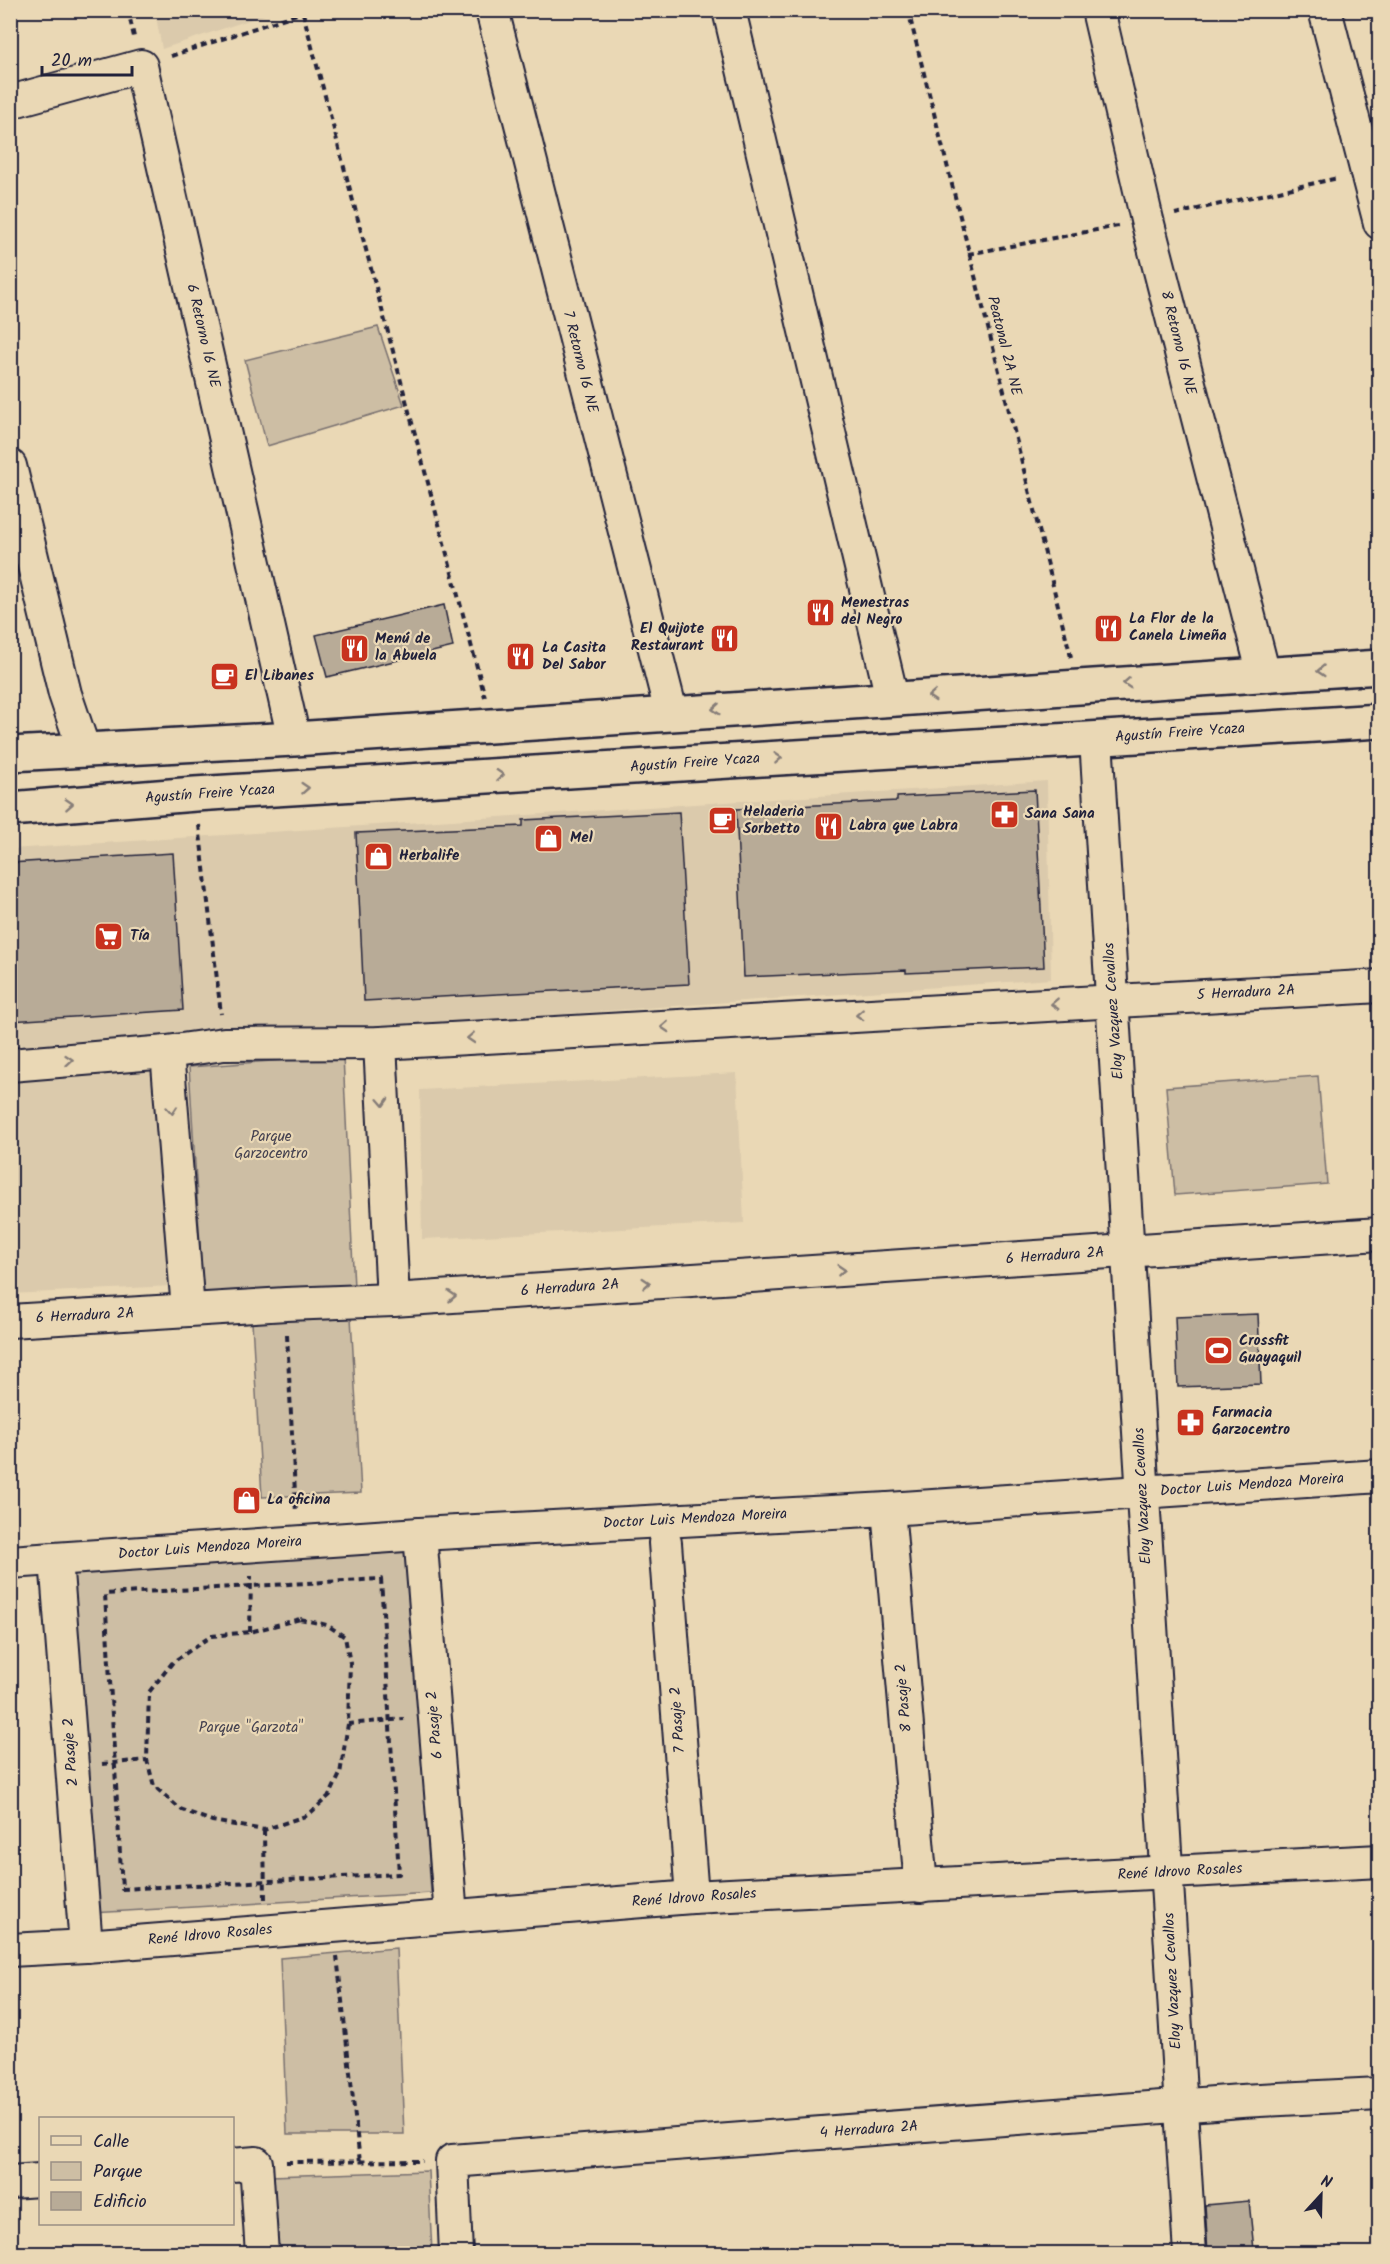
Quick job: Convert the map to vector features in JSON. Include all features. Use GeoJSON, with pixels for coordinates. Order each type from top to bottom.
{"type":"FeatureCollection","features":[{"type":"Feature","properties":{"kind":"main road"},"geometry":{"type":"LineString","coordinates":[[10,754],[294,739],[671,712],[1380,667]]}},
{"type":"Feature","properties":{"kind":"main road","name":"Agustín Freire Ycaza"},"geometry":{"type":"LineString","coordinates":[[10,809],[195,794],[1380,721]]}},
{"type":"Feature","properties":{"kind":"street","name":"7 Retorno 16 NE"},"geometry":{"type":"LineString","coordinates":[[492,10],[671,712]]}},
{"type":"Feature","properties":{"kind":"street"},"geometry":{"type":"LineString","coordinates":[[729,10],[892,698]]}},
{"type":"Feature","properties":{"kind":"street","name":"8 Retorno 16 NE"},"geometry":{"type":"LineString","coordinates":[[1098,10],[1147,220],[1264,675]]}},
{"type":"Feature","properties":{"kind":"street"},"geometry":{"type":"LineString","coordinates":[[1325,10],[1380,223]]}},
{"type":"Feature","properties":{"kind":"street"},"geometry":{"type":"LineString","coordinates":[[10,102],[141,66]]}},
{"type":"Feature","properties":{"kind":"street","name":"6 Retorno 16 NE"},"geometry":{"type":"LineString","coordinates":[[141,66],[294,739]]}},
{"type":"Feature","properties":{"kind":"street"},"geometry":{"type":"LineString","coordinates":[[10,466],[65,694],[84,750]]}},
{"type":"Feature","properties":{"kind":"street","name":"Eloy Vazquez Cevallos"},"geometry":{"type":"LineString","coordinates":[[1096,739],[1190,2253]]}},
{"type":"Feature","properties":{"kind":"street","name":"5 Herradura 2A"},"geometry":{"type":"LineString","coordinates":[[1113,1001],[1380,986]]}},
{"type":"Feature","properties":{"kind":"street"},"geometry":{"type":"LineString","coordinates":[[10,1065],[167,1052],[224,1044],[380,1043],[1113,1001]]}},
{"type":"Feature","properties":{"kind":"street"},"geometry":{"type":"LineString","coordinates":[[380,1043],[393,1300]]}},
{"type":"Feature","properties":{"kind":"street"},"geometry":{"type":"LineString","coordinates":[[167,1052],[188,1310]]}},
{"type":"Feature","properties":{"kind":"street"},"geometry":{"type":"LineString","coordinates":[[1129,1251],[1380,1234]]}},
{"type":"Feature","properties":{"kind":"street","name":"6 Herradura 2A"},"geometry":{"type":"LineString","coordinates":[[10,1321],[286,1304],[393,1300],[1129,1251]]}},
{"type":"Feature","properties":{"kind":"street","name":"Doctor Luis Mendoza Moreira"},"geometry":{"type":"LineString","coordinates":[[10,1562],[298,1541],[888,1509],[1380,1476]]}},
{"type":"Feature","properties":{"kind":"street","name":"8 Pasaje 2"},"geometry":{"type":"LineString","coordinates":[[888,1509],[921,1886]]}},
{"type":"Feature","properties":{"kind":"street","name":"6 Pasaje 2"},"geometry":{"type":"LineString","coordinates":[[420,1534],[452,1916]]}},
{"type":"Feature","properties":{"kind":"street","name":"7 Pasaje 2"},"geometry":{"type":"LineString","coordinates":[[665,1543],[692,1897]]}},
{"type":"Feature","properties":{"kind":"street","name":"2 Pasaje 2"},"geometry":{"type":"LineString","coordinates":[[56,1559],[86,1946]]}},
{"type":"Feature","properties":{"kind":"street","name":"René Idrovo Rosales"},"geometry":{"type":"LineString","coordinates":[[10,1950],[86,1946],[692,1897],[1380,1861]]}},
{"type":"Feature","properties":{"kind":"street","name":"4 Herradura 2A"},"geometry":{"type":"LineString","coordinates":[[452,2161],[1180,2106],[1380,2094]]}},
{"type":"Feature","properties":{"kind":"street"},"geometry":{"type":"LineString","coordinates":[[452,2161],[456,2253]]}},
{"type":"Feature","properties":{"kind":"street"},"geometry":{"type":"LineString","coordinates":[[244,2164],[262,2253]]}},
{"type":"Feature","properties":{"kind":"street"},"geometry":{"type":"LineString","coordinates":[[10,2182],[39,2180]]}},
{"type":"Feature","properties":{"kind":"path"},"geometry":{"type":"LineString","coordinates":[[141,66],[309,10]]}},
{"type":"Feature","properties":{"kind":"path","name":"Peatonal 2A NE"},"geometry":{"type":"LineString","coordinates":[[908,10],[1079,686]]}},
{"type":"Feature","properties":{"kind":"path"},"geometry":{"type":"LineString","coordinates":[[303,13],[492,724]]}},
{"type":"Feature","properties":{"kind":"path"},"geometry":{"type":"LineString","coordinates":[[195,794],[224,1044]]}},
{"type":"Feature","properties":{"kind":"path"},"geometry":{"type":"LineString","coordinates":[[286,1304],[298,1541]]}},
{"type":"Feature","properties":{"kind":"path"},"geometry":{"type":"LineString","coordinates":[[248,1545],[252,1586],[250,1632]]}},
{"type":"Feature","properties":{"kind":"path"},"geometry":{"type":"LineString","coordinates":[[381,1579],[390,1721],[399,1874],[122,1889],[105,1594],[381,1579]]}},
{"type":"Feature","properties":{"kind":"path"},"geometry":{"type":"LineString","coordinates":[[300,1619],[327,1625],[345,1637],[350,1663],[348,1724],[340,1774],[330,1795],[308,1815],[264,1830],[212,1821],[180,1809],[154,1786],[147,1760],[149,1692],[173,1662],[211,1636],[250,1632],[300,1619]]}},
{"type":"Feature","properties":{"kind":"path"},"geometry":{"type":"LineString","coordinates":[[348,1724],[434,1715]]}},
{"type":"Feature","properties":{"kind":"path"},"geometry":{"type":"LineString","coordinates":[[72,1769],[114,1762],[147,1760]]}},
{"type":"Feature","properties":{"kind":"path"},"geometry":{"type":"LineString","coordinates":[[264,1830],[264,1882],[268,1930]]}},
{"type":"Feature","properties":{"kind":"path"},"geometry":{"type":"LineString","coordinates":[[334,1926],[360,2162]]}},
{"type":"Feature","properties":{"kind":"path"},"geometry":{"type":"LineString","coordinates":[[244,2164],[452,2161]]}},
{"type":"Feature","properties":{"kind":"shaded area"},"geometry":{"type":"Polygon","coordinates":[[[155,10],[276,11],[162,49],[155,10]]]}},
{"type":"Feature","properties":{"kind":"shaded area"},"geometry":{"type":"Polygon","coordinates":[[[1047,781],[1051,979],[160,1043],[172,1286],[11,1294],[11,849],[1047,781]]]}},
{"type":"Feature","properties":{"kind":"shaded area"},"geometry":{"type":"Polygon","coordinates":[[[737,1073],[744,1223],[422,1239],[420,1090],[737,1073]]]}},
{"type":"Feature","properties":{"kind":"green space"},"geometry":{"type":"Polygon","coordinates":[[[378,327],[404,405],[267,446],[245,360],[378,327]]]}},
{"type":"Feature","properties":{"kind":"green space","name":"Parque Garzocentro"},"geometry":{"type":"Polygon","coordinates":[[[343,1056],[354,1288],[203,1293],[189,1067],[343,1056]]]}},
{"type":"Feature","properties":{"kind":"green space"},"geometry":{"type":"Polygon","coordinates":[[[1318,1076],[1327,1184],[1175,1195],[1166,1087],[1318,1076]]]}},
{"type":"Feature","properties":{"kind":"green space"},"geometry":{"type":"Polygon","coordinates":[[[351,1317],[361,1493],[262,1497],[252,1322],[351,1317]]]}},
{"type":"Feature","properties":{"kind":"green space","name":"Parque \"Garzota\""},"geometry":{"type":"Polygon","coordinates":[[[409,1543],[431,1893],[92,1913],[71,1562],[409,1543]]]}},
{"type":"Feature","properties":{"kind":"green space"},"geometry":{"type":"Polygon","coordinates":[[[396,1948],[404,2134],[287,2134],[280,1958],[396,1948]]]}},
{"type":"Feature","properties":{"kind":"green space"},"geometry":{"type":"Polygon","coordinates":[[[428,2171],[432,2253],[273,2253],[270,2176],[428,2171]]]}},
{"type":"Feature","properties":{"kind":"building"},"geometry":{"type":"Polygon","coordinates":[[[444,605],[453,647],[327,677],[316,635],[444,605]]]}},
{"type":"Feature","properties":{"kind":"building"},"geometry":{"type":"Polygon","coordinates":[[[1035,790],[1044,967],[744,977],[736,809],[897,801],[897,797],[1035,790]]]}},
{"type":"Feature","properties":{"kind":"building"},"geometry":{"type":"Polygon","coordinates":[[[679,812],[689,984],[364,1001],[356,833],[523,826],[523,820],[679,812]]]}},
{"type":"Feature","properties":{"kind":"building","name":"Tía"},"geometry":{"type":"Polygon","coordinates":[[[173,853],[183,1010],[10,1021],[10,863],[173,853]]]}},
{"type":"Feature","properties":{"kind":"building","name":"Crossfit Guayaquil"},"geometry":{"type":"Polygon","coordinates":[[[1258,1314],[1261,1384],[1178,1387],[1175,1317],[1258,1314]]]}},
{"type":"Feature","properties":{"kind":"building"},"geometry":{"type":"Polygon","coordinates":[[[1249,2201],[1254,2250],[1208,2253],[1205,2205],[1249,2201]]]}},
{"type":"Feature","properties":{"kind":"place","name":"Menestras del Negro"},"geometry":{"type":"Point","coordinates":[820,612]}},
{"type":"Feature","properties":{"kind":"place","name":"La Flor de la Canela Limeña"},"geometry":{"type":"Point","coordinates":[1108,628]}},
{"type":"Feature","properties":{"kind":"place","name":"El Quijote Restaurant"},"geometry":{"type":"Point","coordinates":[725,638]}},
{"type":"Feature","properties":{"kind":"place","name":"Menú de la Abuela"},"geometry":{"type":"Point","coordinates":[354,648]}},
{"type":"Feature","properties":{"kind":"place","name":"La Casita Del Sabor"},"geometry":{"type":"Point","coordinates":[521,657]}},
{"type":"Feature","properties":{"kind":"place","name":"El Libanes"},"geometry":{"type":"Point","coordinates":[224,676]}},
{"type":"Feature","properties":{"kind":"place","name":"Sana Sana"},"geometry":{"type":"Point","coordinates":[1004,814]}},
{"type":"Feature","properties":{"kind":"place","name":"Heladeria Sorbetto"},"geometry":{"type":"Point","coordinates":[722,821]}},
{"type":"Feature","properties":{"kind":"place","name":"Labra que Labra"},"geometry":{"type":"Point","coordinates":[828,826]}},
{"type":"Feature","properties":{"kind":"place","name":"Mel"},"geometry":{"type":"Point","coordinates":[549,838]}},
{"type":"Feature","properties":{"kind":"place","name":"Herbalife"},"geometry":{"type":"Point","coordinates":[378,856]}},
{"type":"Feature","properties":{"kind":"place","name":"Tía"},"geometry":{"type":"Point","coordinates":[109,936]}},
{"type":"Feature","properties":{"kind":"place","name":"Crossfit Guayaquil"},"geometry":{"type":"Point","coordinates":[1218,1350]}},
{"type":"Feature","properties":{"kind":"place","name":"Farmacia Garzocentro"},"geometry":{"type":"Point","coordinates":[1191,1422]}},
{"type":"Feature","properties":{"kind":"place","name":"La oficina"},"geometry":{"type":"Point","coordinates":[246,1500]}}]}
